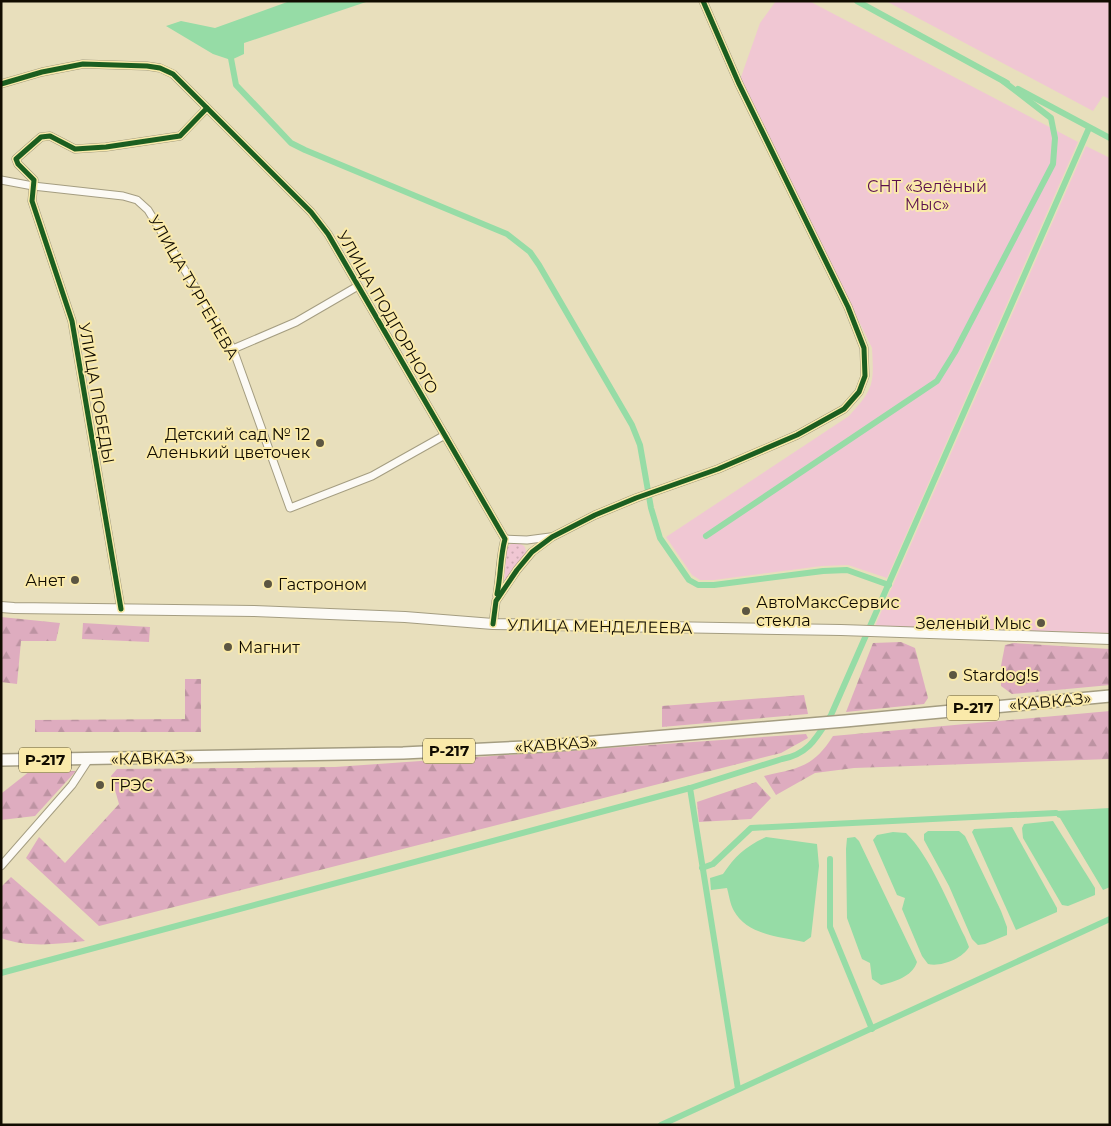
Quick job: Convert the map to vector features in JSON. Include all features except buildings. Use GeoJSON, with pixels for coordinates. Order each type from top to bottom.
{"type":"FeatureCollection","features":[{"type":"Feature","properties":{"kind":"highway","name":"«КАВКАЗ»"},"geometry":{"type":"LineString","coordinates":[[1,760],[89,760],[441,751],[546,746],[845,721],[1110,696]]}},
{"type":"Feature","properties":{"kind":"main road","name":"УЛИЦА МЕНДЕЛЕЕВА"},"geometry":{"type":"LineString","coordinates":[[1,607],[259,611],[405,617],[493,624],[842,630],[1110,639]]}},
{"type":"Feature","properties":{"kind":"street"},"geometry":{"type":"LineString","coordinates":[[496,601],[532,552],[552,537],[595,515],[725,465],[805,431],[844,409],[859,392],[864,376],[864,348],[848,307],[738,84],[703,1]]}},
{"type":"Feature","properties":{"kind":"street","name":"УЛИЦА ПОДГОРНОГО"},"geometry":{"type":"LineString","coordinates":[[1,84],[42,72],[83,64],[147,66],[160,68],[173,74],[311,212],[328,234],[505,539]]}},
{"type":"Feature","properties":{"kind":"street"},"geometry":{"type":"LineString","coordinates":[[33,186],[34,180],[18,164],[16,159],[41,137],[50,136],[75,149],[106,147],[180,136],[207,108]]}},
{"type":"Feature","properties":{"kind":"street","name":"УЛИЦА ТУРГЕНЕВА"},"geometry":{"type":"LineString","coordinates":[[1,180],[33,186],[123,196],[137,200],[148,210],[233,349],[290,508],[372,476],[445,435]]}},
{"type":"Feature","properties":{"kind":"street","name":"УЛИЦА ПОБЕДЫ"},"geometry":{"type":"LineString","coordinates":[[33,186],[32,201],[72,321],[121,610]]}},
{"type":"Feature","properties":{"kind":"street"},"geometry":{"type":"LineString","coordinates":[[233,349],[296,322],[358,286]]}},
{"type":"Feature","properties":{"kind":"street"},"geometry":{"type":"LineString","coordinates":[[493,624],[501,575],[501,553],[505,539],[527,540],[552,537]]}},
{"type":"Feature","properties":{"kind":"street"},"geometry":{"type":"LineString","coordinates":[[1,866],[72,785],[89,760]]}},
{"type":"Feature","properties":{"kind":"green space","name":"СНТ «Зелёный Мыс»"},"geometry":{"type":"Polygon","coordinates":[[[776,1],[809,1],[1078,142],[887,578],[848,565],[822,566],[714,580],[700,580],[692,575],[666,537],[849,416],[868,392],[871,385],[873,370],[872,348],[740,80],[760,23],[776,1]]]}},
{"type":"Feature","properties":{"kind":"green space"},"geometry":{"type":"Polygon","coordinates":[[[886,1],[1110,1],[1110,99],[1103,96],[1093,111],[886,1]]]}},
{"type":"Feature","properties":{"kind":"green space"},"geometry":{"type":"Polygon","coordinates":[[[1086,146],[1110,158],[1110,633],[875,626],[1086,146]]]}},
{"type":"Feature","properties":{"kind":"green space"},"geometry":{"type":"Polygon","coordinates":[[[516,543],[524,546],[526,553],[504,582],[507,547],[516,543]]]}},
{"type":"Feature","properties":{"kind":"green space"},"geometry":{"type":"Polygon","coordinates":[[[1,617],[60,623],[56,641],[21,641],[17,684],[1,682],[1,617]]]}},
{"type":"Feature","properties":{"kind":"green space"},"geometry":{"type":"Polygon","coordinates":[[[83,623],[150,627],[149,642],[82,639],[83,623]]]}},
{"type":"Feature","properties":{"kind":"green space"},"geometry":{"type":"Polygon","coordinates":[[[901,642],[915,648],[928,698],[924,704],[846,712],[873,643],[901,642]]]}},
{"type":"Feature","properties":{"kind":"green space"},"geometry":{"type":"Polygon","coordinates":[[[1014,643],[1110,649],[1110,685],[1012,694],[1001,686],[1001,666],[1005,645],[1014,643]]]}},
{"type":"Feature","properties":{"kind":"green space"},"geometry":{"type":"Polygon","coordinates":[[[185,679],[201,679],[201,732],[35,732],[35,720],[185,719],[185,679]]]}},
{"type":"Feature","properties":{"kind":"green space"},"geometry":{"type":"Polygon","coordinates":[[[804,695],[808,714],[662,727],[662,706],[804,695]]]}},
{"type":"Feature","properties":{"kind":"green space"},"geometry":{"type":"Polygon","coordinates":[[[1110,711],[1110,759],[854,768],[815,773],[776,795],[764,776],[796,768],[811,761],[819,755],[833,736],[1110,711]]]}},
{"type":"Feature","properties":{"kind":"green space"},"geometry":{"type":"Polygon","coordinates":[[[806,734],[808,738],[781,753],[99,926],[26,858],[39,837],[65,863],[119,804],[111,776],[117,769],[335,767],[806,734]]]}},
{"type":"Feature","properties":{"kind":"green space"},"geometry":{"type":"Polygon","coordinates":[[[30,771],[76,771],[35,816],[1,820],[2,793],[30,771]]]}},
{"type":"Feature","properties":{"kind":"green space"},"geometry":{"type":"Polygon","coordinates":[[[756,782],[771,798],[751,819],[699,822],[697,802],[756,782]]]}},
{"type":"Feature","properties":{"kind":"green space"},"geometry":{"type":"Polygon","coordinates":[[[11,877],[85,941],[32,944],[1,938],[1,887],[11,877]]]}},
{"type":"Feature","properties":{"kind":"shaded area"},"geometry":{"type":"Polygon","coordinates":[[[290,1],[369,1],[244,43],[244,54],[231,60],[213,54],[166,26],[181,21],[215,28],[290,1]]]}},
{"type":"Feature","properties":{"kind":"shaded area"},"geometry":{"type":"Polygon","coordinates":[[[1110,808],[1110,887],[1103,890],[1060,818],[1057,817],[1056,811],[1110,808]]]}},
{"type":"Feature","properties":{"kind":"shaded area"},"geometry":{"type":"Polygon","coordinates":[[[1053,821],[1095,888],[1095,895],[1068,906],[1062,905],[1023,838],[1022,828],[1024,824],[1053,821]]]}},
{"type":"Feature","properties":{"kind":"shaded area"},"geometry":{"type":"Polygon","coordinates":[[[1012,827],[1057,908],[1057,912],[1016,930],[972,832],[974,829],[1012,827]]]}},
{"type":"Feature","properties":{"kind":"shaded area"},"geometry":{"type":"Polygon","coordinates":[[[928,831],[959,831],[965,836],[1001,911],[1007,927],[1007,935],[978,945],[972,939],[949,886],[924,840],[924,834],[928,831]]]}},
{"type":"Feature","properties":{"kind":"shaded area"},"geometry":{"type":"Polygon","coordinates":[[[893,832],[906,833],[915,843],[939,882],[965,937],[969,947],[951,961],[933,965],[928,964],[922,956],[902,909],[905,898],[897,895],[873,840],[877,835],[893,832]]]}},
{"type":"Feature","properties":{"kind":"shaded area"},"geometry":{"type":"Polygon","coordinates":[[[766,837],[817,844],[819,866],[811,937],[804,942],[765,934],[747,925],[734,911],[727,888],[711,890],[710,878],[723,874],[742,852],[766,837]]]}},
{"type":"Feature","properties":{"kind":"shaded area"},"geometry":{"type":"Polygon","coordinates":[[[855,837],[859,841],[917,962],[907,975],[881,985],[872,979],[870,963],[862,959],[847,918],[847,838],[855,837]]]}},
{"type":"Feature","properties":{"kind":"waterway"},"geometry":{"type":"LineString","coordinates":[[857,1],[1007,83]]}},
{"type":"Feature","properties":{"kind":"waterway"},"geometry":{"type":"LineString","coordinates":[[230,53],[236,85],[291,143],[507,234],[530,252],[632,425],[640,445],[651,508],[660,538],[689,580],[698,585],[714,585],[823,571],[847,570],[889,585]]}},
{"type":"Feature","properties":{"kind":"waterway"},"geometry":{"type":"LineString","coordinates":[[706,536],[937,381],[955,352],[1053,164],[1055,138],[1051,118],[1003,81]]}},
{"type":"Feature","properties":{"kind":"waterway"},"geometry":{"type":"LineString","coordinates":[[1018,89],[1110,138]]}},
{"type":"Feature","properties":{"kind":"waterway"},"geometry":{"type":"LineString","coordinates":[[1,973],[690,788],[791,757],[806,749],[831,715],[1089,128]]}},
{"type":"Feature","properties":{"kind":"waterway"},"geometry":{"type":"LineString","coordinates":[[690,788],[738,1089]]}},
{"type":"Feature","properties":{"kind":"waterway"},"geometry":{"type":"LineString","coordinates":[[702,868],[713,864],[751,828],[1056,813]]}},
{"type":"Feature","properties":{"kind":"waterway"},"geometry":{"type":"LineString","coordinates":[[830,859],[830,927],[872,1029]]}},
{"type":"Feature","properties":{"kind":"waterway"},"geometry":{"type":"LineString","coordinates":[[661,1125],[1110,919]]}},
{"type":"Feature","properties":{"kind":"cycle path"},"geometry":{"type":"LineString","coordinates":[[493,624],[496,601],[517,570],[532,552],[552,537],[595,515],[636,498],[718,469],[797,435],[844,409],[859,392],[865,376],[864,348],[848,307],[739,84],[703,1]]}},
{"type":"Feature","properties":{"kind":"cycle path"},"geometry":{"type":"LineString","coordinates":[[1,84],[42,72],[83,64],[160,68],[173,74],[311,212],[328,234],[505,539],[497,594]]}},
{"type":"Feature","properties":{"kind":"cycle path"},"geometry":{"type":"LineString","coordinates":[[121,609],[72,321],[32,201],[34,180],[18,164],[16,159],[41,137],[50,136],[75,149],[106,147],[180,136],[207,108]]}},
{"type":"Feature","properties":{"kind":"place","name":"Детский сад № 12 Аленький цветочек"},"geometry":{"type":"Point","coordinates":[320,443]}},
{"type":"Feature","properties":{"kind":"place","name":"Анет"},"geometry":{"type":"Point","coordinates":[75,580]}},
{"type":"Feature","properties":{"kind":"place","name":"Гастроном"},"geometry":{"type":"Point","coordinates":[268,584]}},
{"type":"Feature","properties":{"kind":"place","name":"АвтоМаксСервис стекла"},"geometry":{"type":"Point","coordinates":[746,611]}},
{"type":"Feature","properties":{"kind":"place","name":"Зеленый Мыс"},"geometry":{"type":"Point","coordinates":[1041,623]}},
{"type":"Feature","properties":{"kind":"place","name":"Магнит"},"geometry":{"type":"Point","coordinates":[228,647]}},
{"type":"Feature","properties":{"kind":"place","name":"Stardog!s"},"geometry":{"type":"Point","coordinates":[953,675]}},
{"type":"Feature","properties":{"kind":"place","name":"ГРЭС"},"geometry":{"type":"Point","coordinates":[100,785]}}]}
